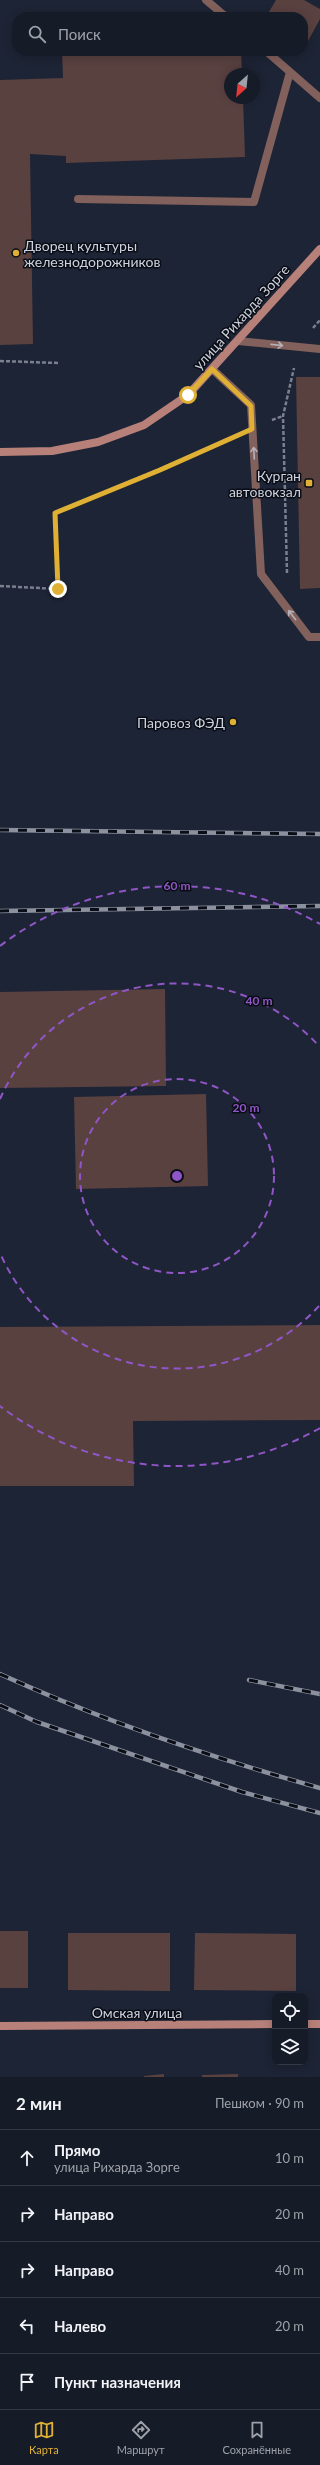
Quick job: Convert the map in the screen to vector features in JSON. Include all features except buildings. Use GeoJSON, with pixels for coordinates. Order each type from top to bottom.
{"type":"FeatureCollection","features":[{"type":"Feature","properties":{"kind":"main road","name":"улица Рихарда Зорге"},"geometry":{"type":"LineString","coordinates":[[0,452],[52,451],[98,442],[144,425],[188,395],[320,249]]}},
{"type":"Feature","properties":{"kind":"main road","name":"Омская улица"},"geometry":{"type":"LineString","coordinates":[[0,2026],[272,2024]]}},
{"type":"Feature","properties":{"kind":"main road"},"geometry":{"type":"LineString","coordinates":[[308,2024],[320,2024]]}},
{"type":"Feature","properties":{"kind":"lane"},"geometry":{"type":"LineString","coordinates":[[206,0],[220,12]]}},
{"type":"Feature","properties":{"kind":"lane"},"geometry":{"type":"LineString","coordinates":[[272,56],[320,98]]}},
{"type":"Feature","properties":{"kind":"lane"},"geometry":{"type":"LineString","coordinates":[[78,199],[254,202],[290,72]]}},
{"type":"Feature","properties":{"kind":"lane"},"geometry":{"type":"LineString","coordinates":[[238,341],[320,349]]}},
{"type":"Feature","properties":{"kind":"lane"},"geometry":{"type":"LineString","coordinates":[[212,369],[251,406],[261,574],[309,637],[320,637]]}},
{"type":"Feature","properties":{"kind":"path"},"geometry":{"type":"LineString","coordinates":[[0,361],[58,363]]}},
{"type":"Feature","properties":{"kind":"path"},"geometry":{"type":"LineString","coordinates":[[0,586],[58,589],[55,513],[160,470],[283,416],[288,610]]}},
{"type":"Feature","properties":{"kind":"railway"},"geometry":{"type":"LineString","coordinates":[[0,830],[320,834]]}},
{"type":"Feature","properties":{"kind":"railway"},"geometry":{"type":"LineString","coordinates":[[0,911],[320,906]]}},
{"type":"Feature","properties":{"kind":"railway"},"geometry":{"type":"LineString","coordinates":[[0,1674],[78,1707],[158,1737],[239,1764],[320,1788]]}},
{"type":"Feature","properties":{"kind":"railway"},"geometry":{"type":"LineString","coordinates":[[249,1680],[320,1694]]}},
{"type":"Feature","properties":{"kind":"railway"},"geometry":{"type":"LineString","coordinates":[[0,1705],[37,1722],[242,1792],[320,1813]]}},
{"type":"Feature","properties":{"kind":"place","name":"Дворец культуры железнодорожников"},"geometry":{"type":"Point","coordinates":[16,253]}},
{"type":"Feature","properties":{"kind":"place","name":"Курган автовокзал"},"geometry":{"type":"Point","coordinates":[309,483]}},
{"type":"Feature","properties":{"kind":"place","name":"Паровоз ФЭД"},"geometry":{"type":"Point","coordinates":[233,722]}},
{"type":"Feature","properties":{"kind":"route"},"geometry":{"type":"LineString","coordinates":[[58,589],[55,513],[160,470],[252,429],[251,406],[212,369],[188,395]]}}]}
